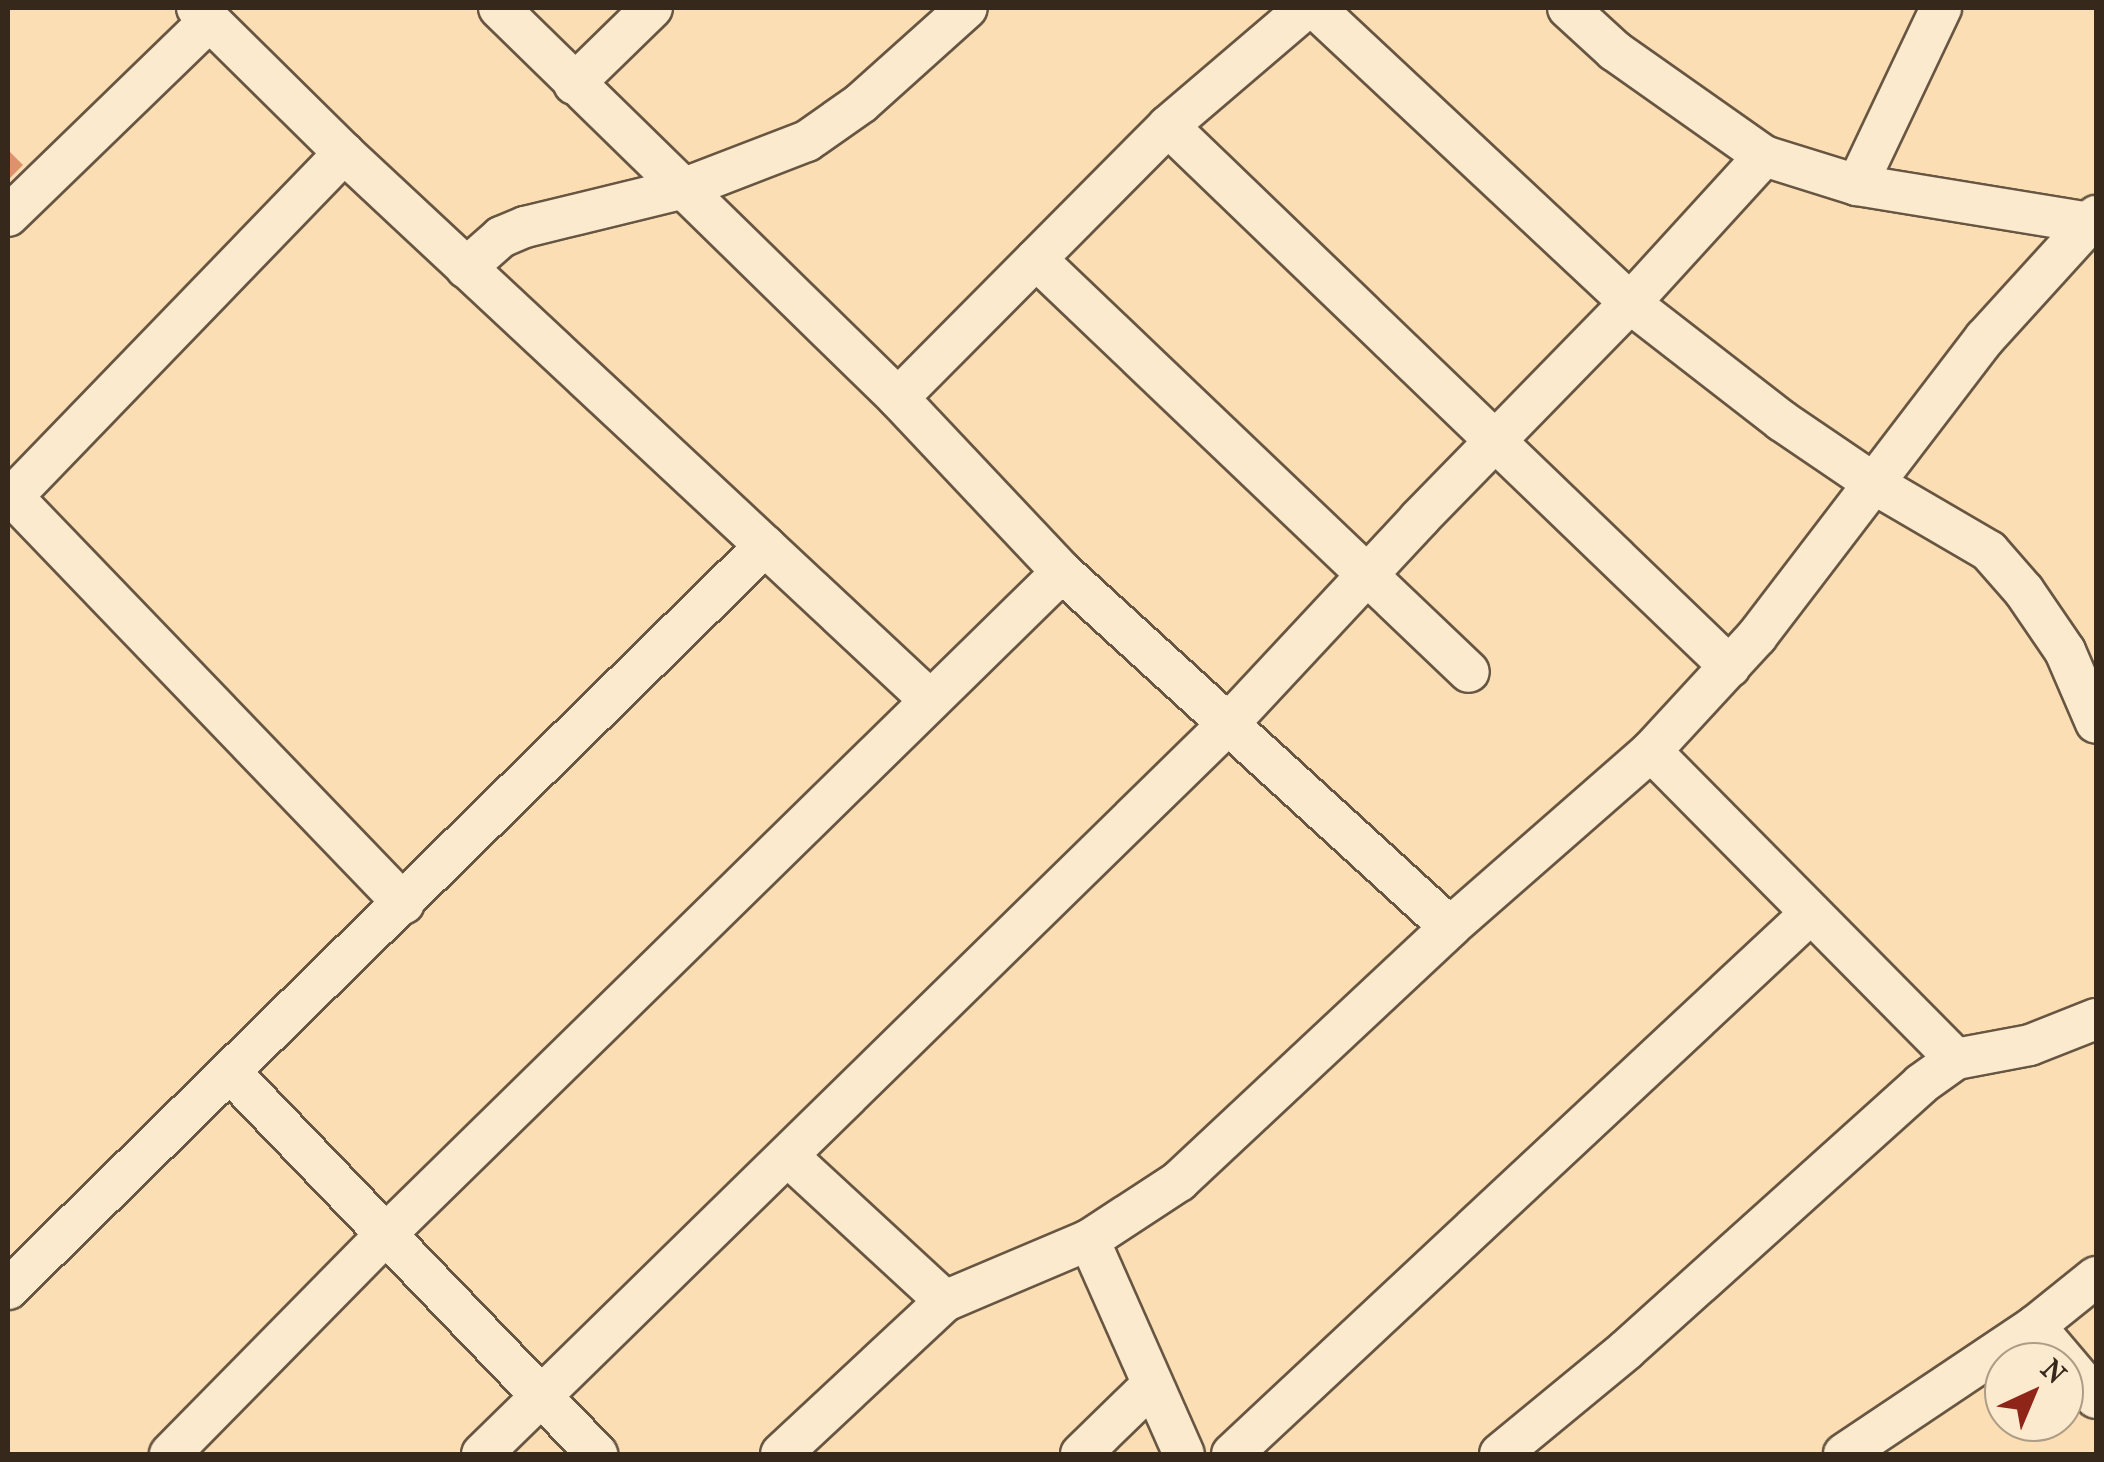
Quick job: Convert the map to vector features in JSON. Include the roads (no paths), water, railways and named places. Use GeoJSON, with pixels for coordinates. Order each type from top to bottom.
{"type":"FeatureCollection","features":[{"type":"Feature","properties":{"kind":"street"},"geometry":{"type":"LineString","coordinates":[[498,8],[898,398],[1062,572],[1450,927]]}},
{"type":"Feature","properties":{"kind":"street"},"geometry":{"type":"LineString","coordinates":[[574,84],[652,8]]}},
{"type":"Feature","properties":{"kind":"street"},"geometry":{"type":"LineString","coordinates":[[466,268],[501,237],[525,226],[685,188],[807,141],[861,103],[967,8]]}},
{"type":"Feature","properties":{"kind":"street"},"geometry":{"type":"LineString","coordinates":[[898,398],[1168,126],[1306,8]]}},
{"type":"Feature","properties":{"kind":"street"},"geometry":{"type":"LineString","coordinates":[[1314,8],[1630,304],[1782,421],[1876,485],[1990,552],[2024,591],[2065,651],[2096,723]]}},
{"type":"Feature","properties":{"kind":"street"},"geometry":{"type":"LineString","coordinates":[[1568,8],[1615,51],[1764,156],[1857,184],[2095,221]]}},
{"type":"Feature","properties":{"kind":"street"},"geometry":{"type":"LineString","coordinates":[[1857,184],[1941,8]]}},
{"type":"Feature","properties":{"kind":"street"},"geometry":{"type":"LineString","coordinates":[[8,216],[204,14],[344,153],[930,700]]}},
{"type":"Feature","properties":{"kind":"street"},"geometry":{"type":"LineString","coordinates":[[1168,126],[1498,439],[1730,667]]}},
{"type":"Feature","properties":{"kind":"street"},"geometry":{"type":"LineString","coordinates":[[344,153],[9,497],[404,904]]}},
{"type":"Feature","properties":{"kind":"street"},"geometry":{"type":"LineString","coordinates":[[482,1454],[790,1158],[1229,723],[1630,304],[1764,156]]}},
{"type":"Feature","properties":{"kind":"street"},"geometry":{"type":"LineString","coordinates":[[781,1454],[945,1301],[1090,1240],[1179,1181],[1450,927],[1651,751],[1730,667],[1876,485],[1985,338],[2095,221]]}},
{"type":"Feature","properties":{"kind":"street"},"geometry":{"type":"LineString","coordinates":[[1036,259],[1469,672]]}},
{"type":"Feature","properties":{"kind":"street"},"geometry":{"type":"LineString","coordinates":[[8,1289],[765,546]]}},
{"type":"Feature","properties":{"kind":"street"},"geometry":{"type":"LineString","coordinates":[[170,1454],[383,1237],[1062,572]]}},
{"type":"Feature","properties":{"kind":"street"},"geometry":{"type":"LineString","coordinates":[[1651,751],[1956,1060]]}},
{"type":"Feature","properties":{"kind":"street"},"geometry":{"type":"LineString","coordinates":[[1232,1454],[1811,914]]}},
{"type":"Feature","properties":{"kind":"street"},"geometry":{"type":"LineString","coordinates":[[1500,1454],[1626,1350],[1920,1084],[1956,1060],[2030,1045],[2096,1019]]}},
{"type":"Feature","properties":{"kind":"street"},"geometry":{"type":"LineString","coordinates":[[230,1072],[383,1237],[597,1454]]}},
{"type":"Feature","properties":{"kind":"street"},"geometry":{"type":"LineString","coordinates":[[790,1158],[945,1301]]}},
{"type":"Feature","properties":{"kind":"street"},"geometry":{"type":"LineString","coordinates":[[1090,1240],[1184,1454]]}},
{"type":"Feature","properties":{"kind":"street"},"geometry":{"type":"LineString","coordinates":[[1844,1454],[2035,1326],[2096,1277]]}},
{"type":"Feature","properties":{"kind":"street"},"geometry":{"type":"LineString","coordinates":[[2035,1326],[2096,1398]]}},
{"type":"Feature","properties":{"kind":"street"},"geometry":{"type":"LineString","coordinates":[[1081,1454],[1152,1386]]}}]}
